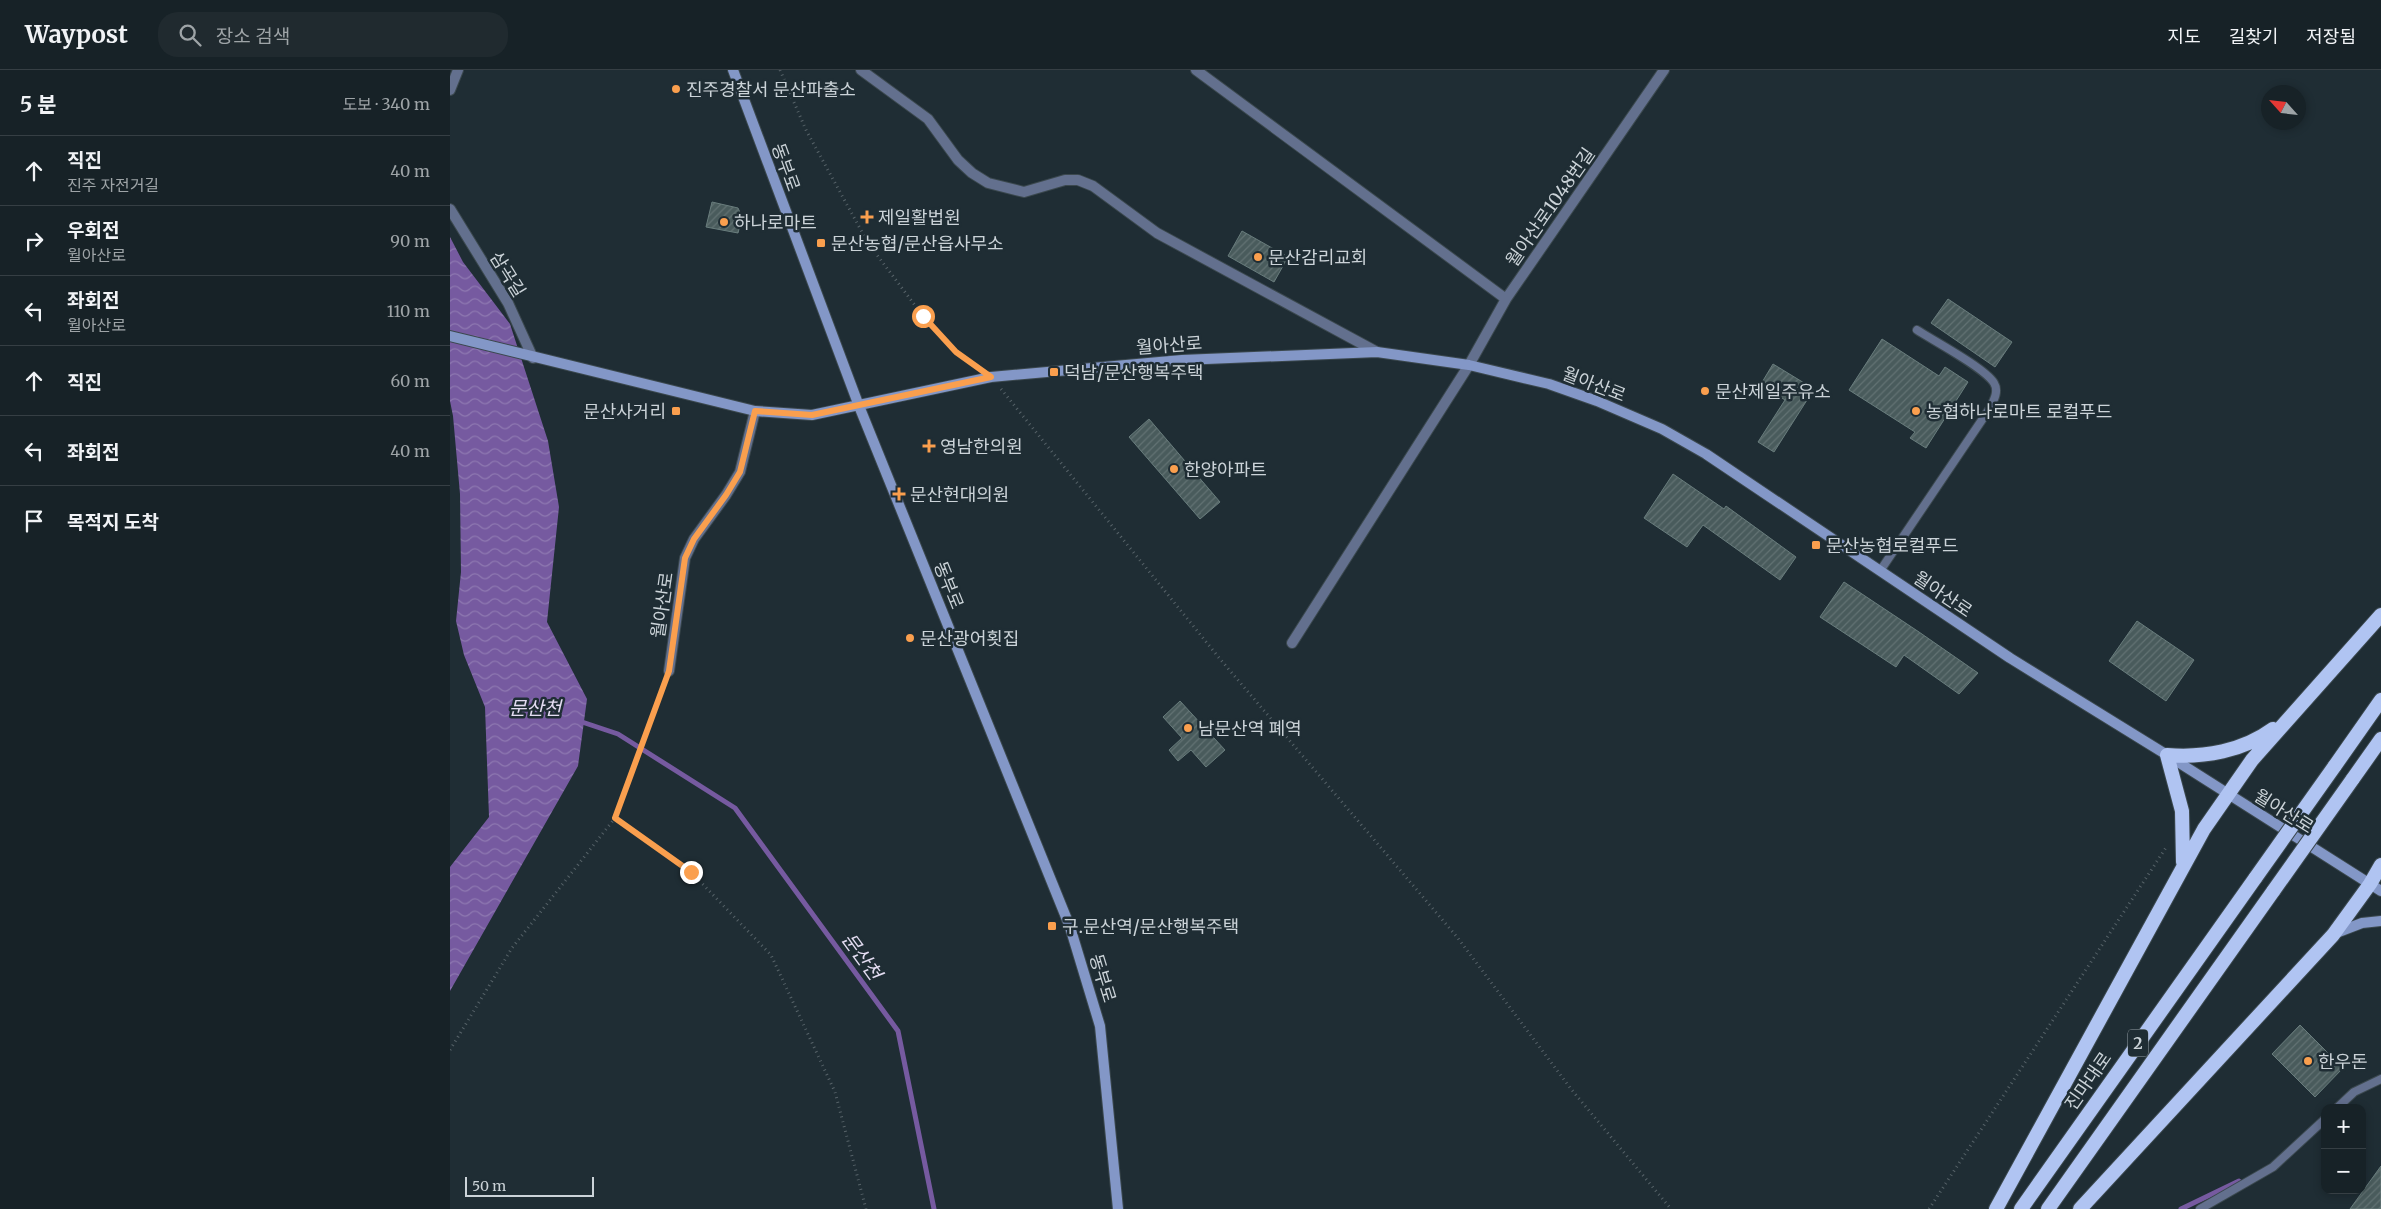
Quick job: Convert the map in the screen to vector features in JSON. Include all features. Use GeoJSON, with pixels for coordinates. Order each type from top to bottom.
{"type":"FeatureCollection","features":[{"type":"Feature","properties":{"kind":"highway"},"geometry":{"type":"LineString","coordinates":[[1996,1209],[2204,829],[2252,760],[2381,615]]}},
{"type":"Feature","properties":{"kind":"highway","name":"진마대로"},"geometry":{"type":"LineString","coordinates":[[2021,1209],[2381,700]]}},
{"type":"Feature","properties":{"kind":"highway"},"geometry":{"type":"LineString","coordinates":[[2182,868],[2183,821],[2178,793],[2167,755],[2189,757],[2210,754],[2244,745],[2269,732],[2293,713]]}},
{"type":"Feature","properties":{"kind":"highway","name":"2"},"geometry":{"type":"LineString","coordinates":[[2048,1209],[2381,739]]}},
{"type":"Feature","properties":{"kind":"highway"},"geometry":{"type":"LineString","coordinates":[[2080,1209],[2376,888],[2381,864]]}},
{"type":"Feature","properties":{"kind":"main road","name":"동부로"},"geometry":{"type":"LineString","coordinates":[[733,70],[859,406],[1070,927],[1100,1026],[1118,1209]]}},
{"type":"Feature","properties":{"kind":"main road","name":"월아산로"},"geometry":{"type":"LineString","coordinates":[[450,336],[533,358],[755,411],[812,415],[991,377],[1182,360],[1377,352],[1469,365],[1548,384],[1597,401],[1662,429],[1706,454],[2010,658],[2376,888]]}},
{"type":"Feature","properties":{"kind":"main road"},"geometry":{"type":"LineString","coordinates":[[2332,934],[2356,924],[2381,920]]}},
{"type":"Feature","properties":{"kind":"street"},"geometry":{"type":"LineString","coordinates":[[450,90],[458,70]]}},
{"type":"Feature","properties":{"kind":"street"},"geometry":{"type":"LineString","coordinates":[[861,70],[928,119],[958,160],[972,173],[988,183],[1024,192],[1065,180],[1078,180],[1093,186],[1157,233],[1377,352]]}},
{"type":"Feature","properties":{"kind":"street"},"geometry":{"type":"LineString","coordinates":[[1196,70],[1506,299]]}},
{"type":"Feature","properties":{"kind":"street","name":"월아산로1048번길"},"geometry":{"type":"LineString","coordinates":[[1469,365],[1506,299],[1664,70]]}},
{"type":"Feature","properties":{"kind":"street","name":"삼곡길"},"geometry":{"type":"LineString","coordinates":[[450,209],[508,303],[533,358]]}},
{"type":"Feature","properties":{"kind":"street"},"geometry":{"type":"LineString","coordinates":[[1292,642],[1469,365]]}},
{"type":"Feature","properties":{"kind":"street","name":"월아산로"},"geometry":{"type":"LineString","coordinates":[[669,671],[685,558],[694,539],[740,472],[755,411]]}},
{"type":"Feature","properties":{"kind":"lane"},"geometry":{"type":"LineString","coordinates":[[1880,571],[1990,408],[1996,395],[1994,383],[1984,372],[1917,330]]}},
{"type":"Feature","properties":{"kind":"lane"},"geometry":{"type":"LineString","coordinates":[[2341,1104],[2354,1092],[2381,1079]]}},
{"type":"Feature","properties":{"kind":"lane"},"geometry":{"type":"LineString","coordinates":[[2200,1209],[2273,1167],[2321,1123]]}},
{"type":"Feature","properties":{"kind":"path"},"geometry":{"type":"LineString","coordinates":[[780,70],[806,130],[868,243],[923,316],[956,352],[991,377],[1220,659],[1457,938],[1571,1089],[1671,1209]]}},
{"type":"Feature","properties":{"kind":"path"},"geometry":{"type":"LineString","coordinates":[[450,1050],[512,948],[615,818],[669,671]]}},
{"type":"Feature","properties":{"kind":"path"},"geometry":{"type":"LineString","coordinates":[[615,818],[691,872],[771,955],[835,1092],[866,1209]]}},
{"type":"Feature","properties":{"kind":"path"},"geometry":{"type":"LineString","coordinates":[[1929,1209],[2183,821]]}},
{"type":"Feature","properties":{"kind":"water","name":"문산천"},"geometry":{"type":"Polygon","coordinates":[[[450,237],[463,262],[510,324],[548,441],[559,507],[547,622],[587,699],[578,766],[450,991],[450,867],[489,817],[485,707],[464,655],[456,621],[461,572],[460,494],[450,401],[450,237]]]}},
{"type":"Feature","properties":{"kind":"building","name":"하나로마트"},"geometry":{"type":"Polygon","coordinates":[[[712,202],[738,208],[742,217],[738,233],[706,227],[712,202]]]}},
{"type":"Feature","properties":{"kind":"building","name":"문산감리교회"},"geometry":{"type":"Polygon","coordinates":[[[1242,231],[1288,257],[1274,282],[1228,256],[1242,231]]]}},
{"type":"Feature","properties":{"kind":"building"},"geometry":{"type":"Polygon","coordinates":[[[1948,299],[2012,342],[1995,367],[1931,323],[1948,299]]]}},
{"type":"Feature","properties":{"kind":"building","name":"농협하나로마트 로컬푸드"},"geometry":{"type":"Polygon","coordinates":[[[1882,339],[1939,376],[1945,367],[1968,382],[1926,448],[1910,438],[1915,432],[1849,390],[1882,339]]]}},
{"type":"Feature","properties":{"kind":"building"},"geometry":{"type":"Polygon","coordinates":[[[1773,364],[1814,389],[1774,452],[1758,442],[1785,400],[1761,384],[1773,364]]]}},
{"type":"Feature","properties":{"kind":"building","name":"한양아파트"},"geometry":{"type":"Polygon","coordinates":[[[1149,419],[1220,502],[1200,519],[1129,437],[1149,419]]]}},
{"type":"Feature","properties":{"kind":"building"},"geometry":{"type":"Polygon","coordinates":[[[1673,474],[1724,509],[1726,506],[1796,557],[1780,580],[1703,525],[1687,547],[1644,518],[1673,474]]]}},
{"type":"Feature","properties":{"kind":"building"},"geometry":{"type":"Polygon","coordinates":[[[1844,582],[1978,673],[1959,694],[1904,655],[1896,667],[1820,617],[1844,582]]]}},
{"type":"Feature","properties":{"kind":"building"},"geometry":{"type":"Polygon","coordinates":[[[2137,621],[2194,660],[2166,701],[2109,661],[2137,621]]]}},
{"type":"Feature","properties":{"kind":"building","name":"남문산역 폐역"},"geometry":{"type":"Polygon","coordinates":[[[1180,701],[1225,750],[1206,767],[1191,750],[1178,761],[1169,750],[1182,738],[1163,717],[1180,701]]]}},
{"type":"Feature","properties":{"kind":"building","name":"한우돈"},"geometry":{"type":"Polygon","coordinates":[[[2300,1025],[2343,1068],[2315,1097],[2272,1054],[2300,1025]]]}},
{"type":"Feature","properties":{"kind":"building"},"geometry":{"type":"Polygon","coordinates":[[[2381,1166],[2381,1209],[2350,1209],[2361,1194],[2366,1194],[2366,1187],[2381,1166]]]}},
{"type":"Feature","properties":{"kind":"waterway","name":"문산천"},"geometry":{"type":"LineString","coordinates":[[579,721],[618,734],[735,808],[898,1031],[934,1209]]}},
{"type":"Feature","properties":{"kind":"waterway"},"geometry":{"type":"LineString","coordinates":[[2181,1209],[2239,1181]]}},
{"type":"Feature","properties":{"kind":"place","name":"진주경찰서 문산파출소"},"geometry":{"type":"Point","coordinates":[676,89]}},
{"type":"Feature","properties":{"kind":"place","name":"제일활법원"},"geometry":{"type":"Point","coordinates":[867,217]}},
{"type":"Feature","properties":{"kind":"place","name":"하나로마트"},"geometry":{"type":"Point","coordinates":[724,222]}},
{"type":"Feature","properties":{"kind":"place","name":"문산농협/문산읍사무소"},"geometry":{"type":"Point","coordinates":[821,243]}},
{"type":"Feature","properties":{"kind":"place","name":"문산감리교회"},"geometry":{"type":"Point","coordinates":[1258,257]}},
{"type":"Feature","properties":{"kind":"place","name":"덕남/문산행복주택"},"geometry":{"type":"Point","coordinates":[1054,372]}},
{"type":"Feature","properties":{"kind":"place","name":"문산제일주유소"},"geometry":{"type":"Point","coordinates":[1705,391]}},
{"type":"Feature","properties":{"kind":"place","name":"문산사거리"},"geometry":{"type":"Point","coordinates":[676,411]}},
{"type":"Feature","properties":{"kind":"place","name":"농협하나로마트 로컬푸드"},"geometry":{"type":"Point","coordinates":[1916,411]}},
{"type":"Feature","properties":{"kind":"place","name":"영남한의원"},"geometry":{"type":"Point","coordinates":[929,446]}},
{"type":"Feature","properties":{"kind":"place","name":"한양아파트"},"geometry":{"type":"Point","coordinates":[1174,469]}},
{"type":"Feature","properties":{"kind":"place","name":"문산현대의원"},"geometry":{"type":"Point","coordinates":[899,494]}},
{"type":"Feature","properties":{"kind":"place","name":"문산농협로컬푸드"},"geometry":{"type":"Point","coordinates":[1816,545]}},
{"type":"Feature","properties":{"kind":"place","name":"문산광어횟집"},"geometry":{"type":"Point","coordinates":[910,638]}},
{"type":"Feature","properties":{"kind":"place","name":"남문산역 폐역"},"geometry":{"type":"Point","coordinates":[1188,728]}},
{"type":"Feature","properties":{"kind":"place","name":"구.문산역/문산행복주택"},"geometry":{"type":"Point","coordinates":[1052,926]}},
{"type":"Feature","properties":{"kind":"place","name":"한우돈"},"geometry":{"type":"Point","coordinates":[2308,1061]}},
{"type":"Feature","properties":{"kind":"route"},"geometry":{"type":"LineString","coordinates":[[691,872],[615,818],[669,671],[685,558],[694,539],[740,472],[755,411],[812,415],[991,377],[956,352],[923,316]]}}]}
